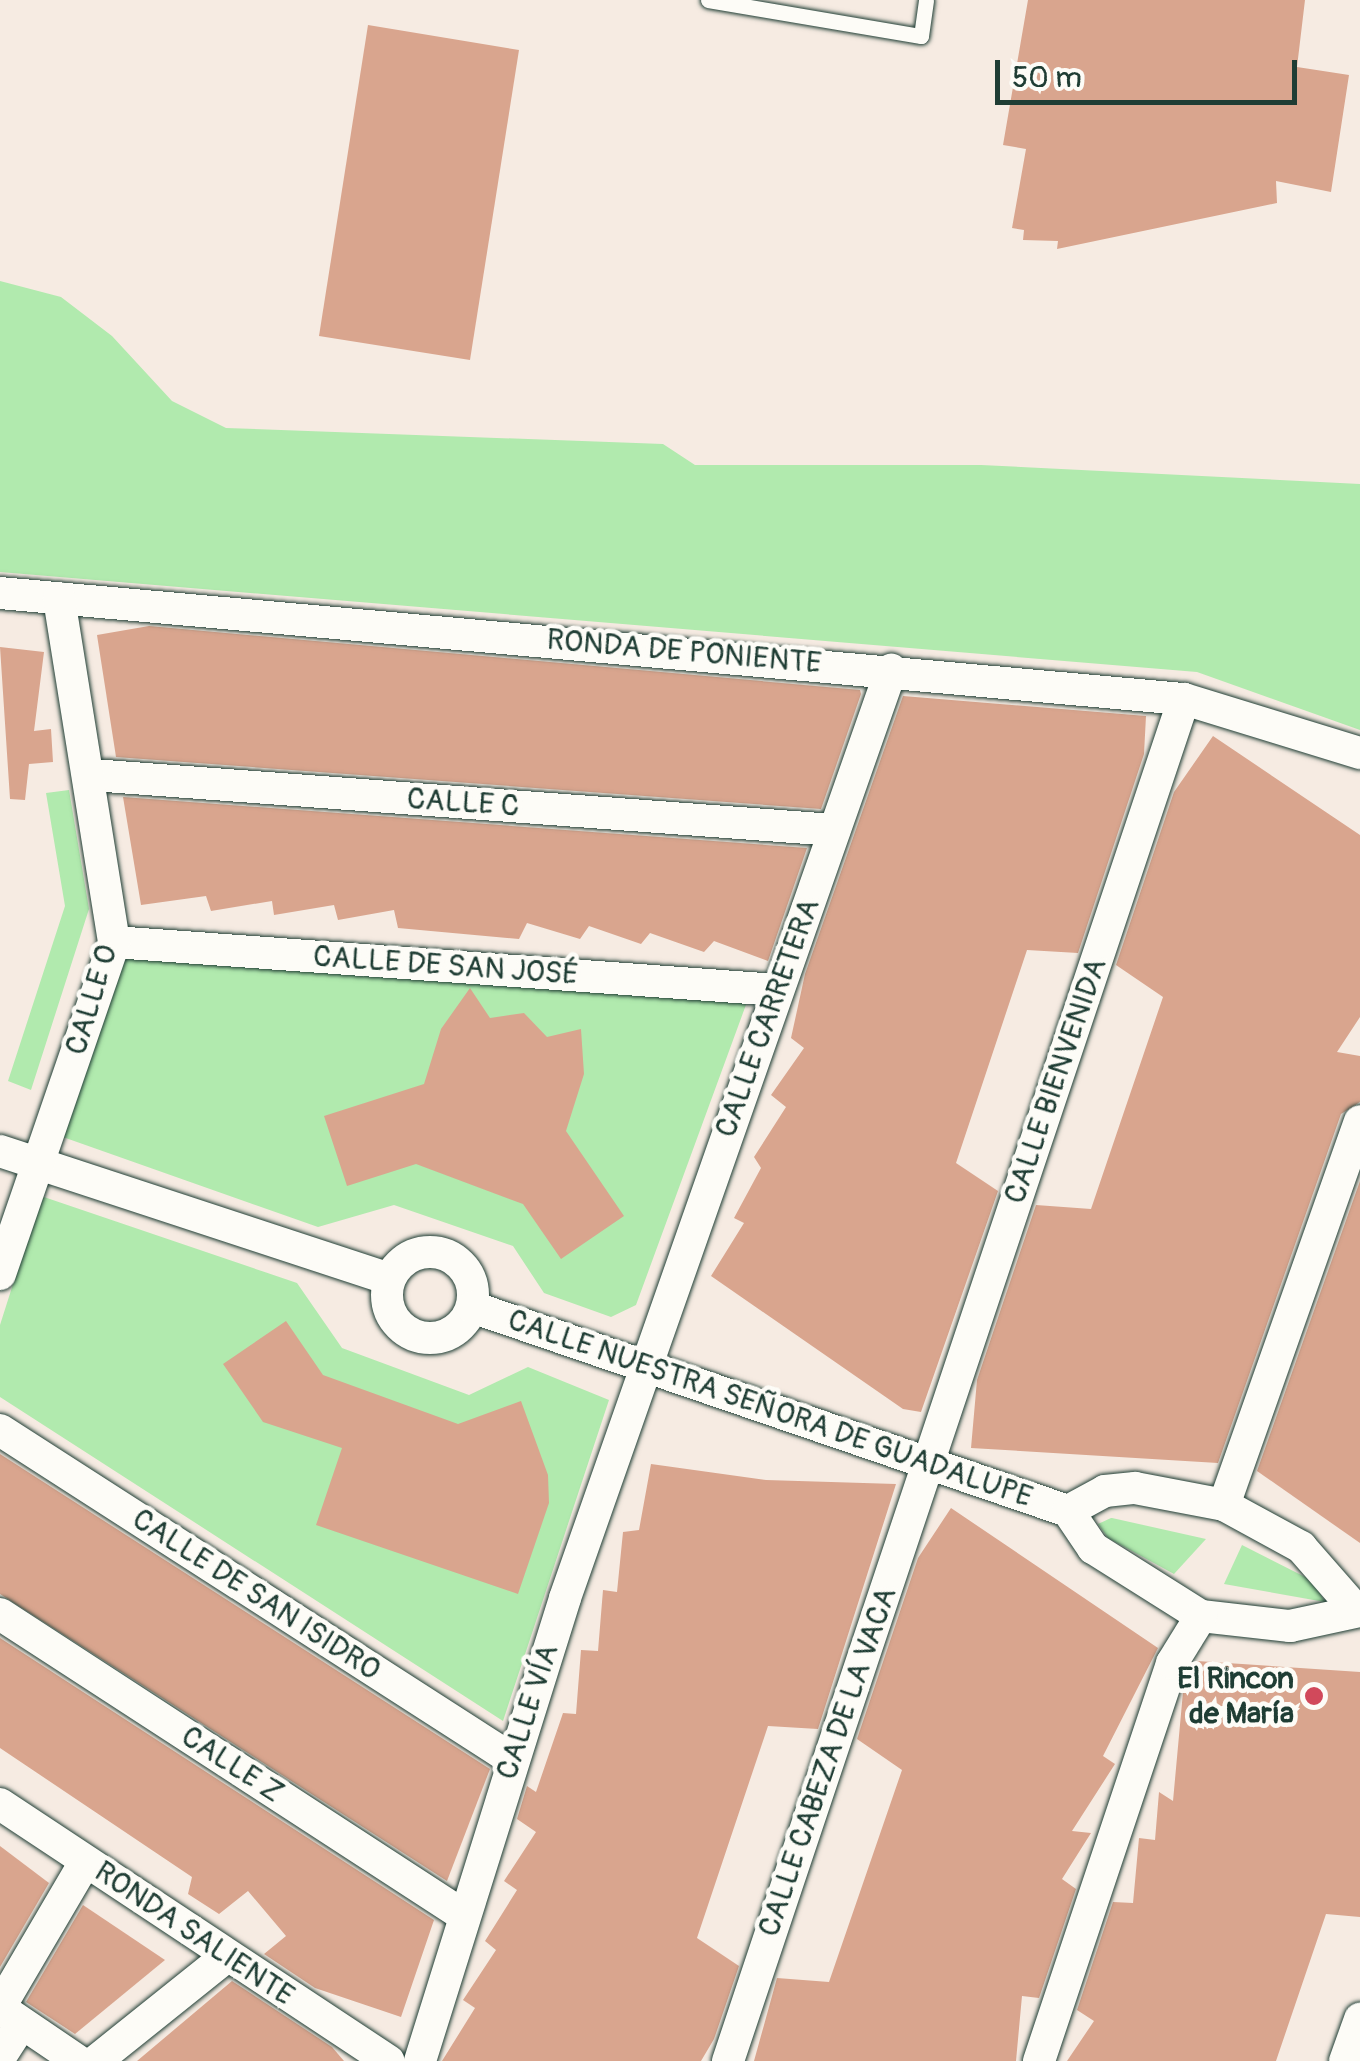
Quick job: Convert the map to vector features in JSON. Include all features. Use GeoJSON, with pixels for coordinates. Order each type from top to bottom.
{"type":"FeatureCollection","features":[{"type":"Feature","properties":{"kind":"street","name":"RONDA DE PONIENTE"},"geometry":{"type":"LineString","coordinates":[[0,593],[1184,699],[1360,753]]}},
{"type":"Feature","properties":{"kind":"street","name":"CALLE O"},"geometry":{"type":"LineString","coordinates":[[0,1274],[114,942],[92,774],[59,598]]}},
{"type":"Feature","properties":{"kind":"street","name":"CALLE CARRETERA"},"geometry":{"type":"LineString","coordinates":[[644,1366],[891,670]]}},
{"type":"Feature","properties":{"kind":"street","name":"CALLE BIENVENIDA"},"geometry":{"type":"LineString","coordinates":[[928,1464],[1184,699]]}},
{"type":"Feature","properties":{"kind":"street","name":"CALLE C"},"geometry":{"type":"LineString","coordinates":[[92,774],[834,830]]}},
{"type":"Feature","properties":{"kind":"street","name":"CALLE DE SAN JOSÉ"},"geometry":{"type":"LineString","coordinates":[[114,942],[777,990]]}},
{"type":"Feature","properties":{"kind":"street"},"geometry":{"type":"LineString","coordinates":[[1224,1505],[1360,1121]]}},
{"type":"Feature","properties":{"kind":"street"},"geometry":{"type":"LineString","coordinates":[[0,1151],[389,1279]]}},
{"type":"Feature","properties":{"kind":"street"},"geometry":{"type":"LineString","coordinates":[[444,1253],[472,1281],[472,1307],[447,1335],[422,1338],[392,1316],[389,1279],[405,1258],[444,1253]]}},
{"type":"Feature","properties":{"kind":"street","name":"CALLE NUESTRA SEÑORA DE GUADALUPE"},"geometry":{"type":"LineString","coordinates":[[472,1307],[1068,1511],[1092,1548],[1201,1616],[1290,1626],[1358,1610],[1301,1547],[1224,1505],[1135,1488],[1105,1491],[1068,1511]]}},
{"type":"Feature","properties":{"kind":"street","name":"CALLE VÍA"},"geometry":{"type":"LineString","coordinates":[[420,2061],[513,1760],[644,1366]]}},
{"type":"Feature","properties":{"kind":"street","name":"CALLE DE SAN ISIDRO"},"geometry":{"type":"LineString","coordinates":[[0,1430],[513,1760]]}},
{"type":"Feature","properties":{"kind":"street","name":"CALLE CABEZA DE LA VACA"},"geometry":{"type":"LineString","coordinates":[[728,2061],[928,1464]]}},
{"type":"Feature","properties":{"kind":"street","name":"CALLE Z"},"geometry":{"type":"LineString","coordinates":[[0,1614],[463,1916]]}},
{"type":"Feature","properties":{"kind":"street"},"geometry":{"type":"LineString","coordinates":[[1038,2061],[1172,1663],[1201,1616]]}},
{"type":"Feature","properties":{"kind":"street","name":"RONDA SALIENTE"},"geometry":{"type":"LineString","coordinates":[[0,1804],[226,1957],[389,2061]]}},
{"type":"Feature","properties":{"kind":"street"},"geometry":{"type":"LineString","coordinates":[[0,2057],[8,2012],[85,1862]]}},
{"type":"Feature","properties":{"kind":"street"},"geometry":{"type":"LineString","coordinates":[[96,2061],[226,1957]]}},
{"type":"Feature","properties":{"kind":"street"},"geometry":{"type":"LineString","coordinates":[[8,2012],[78,2061]]}},
{"type":"Feature","properties":{"kind":"street"},"geometry":{"type":"LineString","coordinates":[[1346,2061],[1360,2018]]}},
{"type":"Feature","properties":{"kind":"lane"},"geometry":{"type":"LineString","coordinates":[[708,0],[921,36],[926,0]]}},
{"type":"Feature","properties":{"kind":"green space"},"geometry":{"type":"Polygon","coordinates":[[[0,281],[61,297],[112,336],[172,401],[226,428],[663,444],[695,465],[981,465],[1360,484],[1360,730],[1197,672],[0,572],[0,281]]]}},
{"type":"Feature","properties":{"kind":"green space"},"geometry":{"type":"Polygon","coordinates":[[[69,790],[89,909],[31,1090],[8,1081],[65,906],[46,793],[69,790]]]}},
{"type":"Feature","properties":{"kind":"green space"},"geometry":{"type":"Polygon","coordinates":[[[124,948],[747,1002],[636,1305],[611,1317],[544,1293],[513,1246],[394,1205],[318,1227],[60,1136],[124,948]]]}},
{"type":"Feature","properties":{"kind":"green space"},"geometry":{"type":"Polygon","coordinates":[[[41,1196],[297,1283],[342,1348],[469,1395],[528,1367],[609,1400],[503,1721],[0,1397],[0,1325],[41,1196]]]}},
{"type":"Feature","properties":{"kind":"green space"},"geometry":{"type":"Polygon","coordinates":[[[1111,1518],[1206,1539],[1174,1574],[1108,1538],[1098,1524],[1111,1518]]]}},
{"type":"Feature","properties":{"kind":"green space"},"geometry":{"type":"Polygon","coordinates":[[[1242,1545],[1313,1581],[1325,1602],[1224,1584],[1242,1545]]]}},
{"type":"Feature","properties":{"kind":"building"},"geometry":{"type":"Polygon","coordinates":[[[1028,0],[1305,0],[1297,67],[1349,75],[1331,192],[1276,181],[1277,203],[1057,249],[1058,241],[1023,240],[1024,230],[1012,228],[1026,149],[1003,145],[1028,0]]]}},
{"type":"Feature","properties":{"kind":"building"},"geometry":{"type":"Polygon","coordinates":[[[368,25],[519,50],[470,360],[319,336],[368,25]]]}},
{"type":"Feature","properties":{"kind":"building"},"geometry":{"type":"Polygon","coordinates":[[[149,626],[860,690],[861,694],[821,809],[116,757],[97,635],[149,626]]]}},
{"type":"Feature","properties":{"kind":"building"},"geometry":{"type":"Polygon","coordinates":[[[0,647],[44,652],[34,731],[51,729],[53,762],[29,764],[25,800],[10,799],[0,647]]]}},
{"type":"Feature","properties":{"kind":"building"},"geometry":{"type":"Polygon","coordinates":[[[903,696],[1146,716],[1144,754],[1078,953],[1027,950],[956,1163],[998,1191],[921,1412],[903,1409],[711,1276],[744,1223],[734,1218],[761,1168],[754,1157],[786,1107],[771,1095],[804,1048],[791,1038],[805,974],[903,696]]]}},
{"type":"Feature","properties":{"kind":"building"},"geometry":{"type":"Polygon","coordinates":[[[1213,736],[1360,835],[1360,1017],[1337,1052],[1360,1056],[1360,1102],[1341,1114],[1218,1463],[971,1448],[977,1380],[1036,1205],[1091,1209],[1163,997],[1116,965],[1174,792],[1213,736]]]}},
{"type":"Feature","properties":{"kind":"building"},"geometry":{"type":"Polygon","coordinates":[[[123,797],[807,848],[768,961],[714,941],[704,952],[650,933],[641,944],[589,926],[580,939],[527,923],[519,939],[398,928],[394,910],[338,920],[334,905],[274,915],[272,901],[211,911],[206,896],[141,905],[123,797]]]}},
{"type":"Feature","properties":{"kind":"building"},"geometry":{"type":"Polygon","coordinates":[[[470,988],[490,1018],[524,1013],[547,1037],[581,1029],[584,1074],[566,1131],[624,1216],[561,1259],[523,1204],[416,1164],[347,1186],[324,1116],[424,1084],[441,1029],[470,988]]]}},
{"type":"Feature","properties":{"kind":"building"},"geometry":{"type":"Polygon","coordinates":[[[1360,1181],[1360,1543],[1257,1471],[1360,1181]]]}},
{"type":"Feature","properties":{"kind":"building"},"geometry":{"type":"Polygon","coordinates":[[[286,1321],[323,1375],[458,1424],[521,1401],[548,1475],[549,1503],[518,1594],[316,1525],[342,1448],[263,1422],[223,1364],[286,1321]]]}},
{"type":"Feature","properties":{"kind":"building"},"geometry":{"type":"Polygon","coordinates":[[[0,1454],[490,1769],[447,1881],[0,1594],[0,1454]]]}},
{"type":"Feature","properties":{"kind":"building"},"geometry":{"type":"Polygon","coordinates":[[[651,1464],[766,1480],[896,1484],[818,1729],[768,1726],[697,1938],[739,1966],[714,2039],[701,2061],[442,2061],[475,2008],[463,2000],[496,1950],[485,1941],[517,1890],[504,1881],[536,1832],[517,1819],[527,1786],[536,1792],[563,1713],[576,1714],[581,1650],[598,1651],[603,1590],[617,1592],[623,1532],[639,1530],[651,1464]]]}},
{"type":"Feature","properties":{"kind":"building"},"geometry":{"type":"Polygon","coordinates":[[[951,1508],[1158,1648],[1103,1756],[1115,1764],[1072,1831],[1091,1833],[1062,1879],[1076,1889],[1039,1998],[1022,1996],[1016,2061],[754,2061],[777,1978],[829,1982],[902,1770],[857,1739],[918,1558],[951,1508]]]}},
{"type":"Feature","properties":{"kind":"building"},"geometry":{"type":"Polygon","coordinates":[[[0,1638],[434,1920],[401,2017],[315,1988],[264,1954],[286,1936],[248,1891],[219,1914],[188,1894],[192,1877],[0,1748],[0,1638]]]}},
{"type":"Feature","properties":{"kind":"building"},"geometry":{"type":"Polygon","coordinates":[[[1197,1661],[1360,1672],[1360,1917],[1326,1914],[1276,2061],[1067,2061],[1094,2021],[1077,2010],[1113,1902],[1133,1903],[1139,1838],[1155,1840],[1159,1792],[1173,1801],[1183,1692],[1197,1661]]]}},
{"type":"Feature","properties":{"kind":"building"},"geometry":{"type":"Polygon","coordinates":[[[0,1846],[49,1883],[0,1967],[0,1846]]]}},
{"type":"Feature","properties":{"kind":"building"},"geometry":{"type":"Polygon","coordinates":[[[83,1905],[165,1960],[75,2034],[26,2002],[83,1905]]]}},
{"type":"Feature","properties":{"kind":"building"},"geometry":{"type":"Polygon","coordinates":[[[232,1981],[332,2047],[344,2061],[137,2061],[232,1981]]]}},
{"type":"Feature","properties":{"kind":"place","name":"El Rincon de María"},"geometry":{"type":"Point","coordinates":[1314,1696]}}]}
